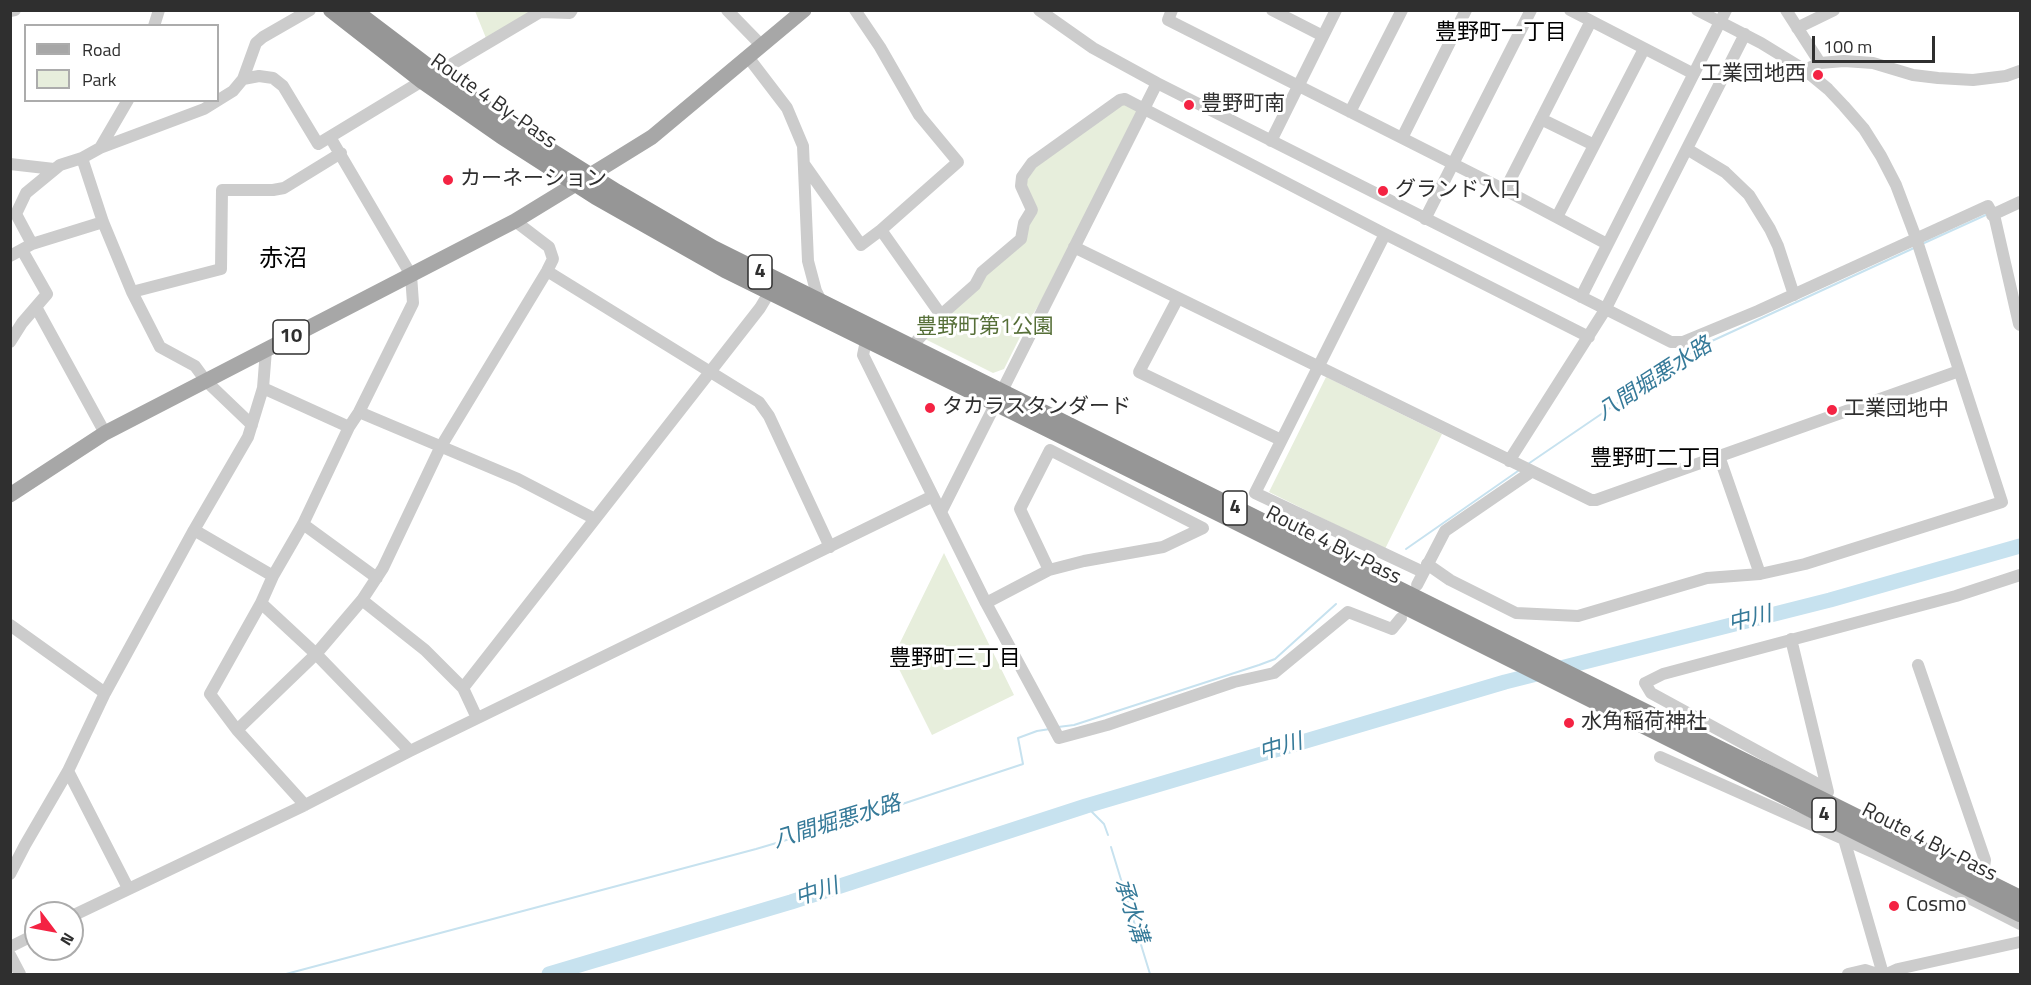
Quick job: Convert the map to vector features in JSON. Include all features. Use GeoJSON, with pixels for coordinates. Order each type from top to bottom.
{"type":"FeatureCollection","features":[{"type":"Feature","properties":{"kind":"highway","name":"Route 4 By-Pass"},"geometry":{"type":"LineString","coordinates":[[331,10],[429,77],[704,242],[911,346],[998,398],[1447,628],[1628,717],[1847,833],[2020,914]]}},
{"type":"Feature","properties":{"kind":"highway","name":"Route 4 By-Pass"},"geometry":{"type":"LineString","coordinates":[[354,10],[429,77],[501,136],[575,184],[676,244],[866,341],[998,398],[1468,624],[1648,714],[1829,797],[2020,898]]}},
{"type":"Feature","properties":{"kind":"main road","name":"10"},"geometry":{"type":"LineString","coordinates":[[10,495],[105,434],[515,221],[652,137],[804,10]]}},
{"type":"Feature","properties":{"kind":"street"},"geometry":{"type":"LineString","coordinates":[[10,11],[15,10]]}},
{"type":"Feature","properties":{"kind":"street"},"geometry":{"type":"LineString","coordinates":[[219,99],[232,91],[243,79],[256,43],[263,36],[310,10]]}},
{"type":"Feature","properties":{"kind":"street"},"geometry":{"type":"LineString","coordinates":[[243,79],[259,76],[273,78],[283,86],[318,144],[540,12],[570,13],[572,10]]}},
{"type":"Feature","properties":{"kind":"street"},"geometry":{"type":"LineString","coordinates":[[727,10],[762,46]]}},
{"type":"Feature","properties":{"kind":"street"},"geometry":{"type":"LineString","coordinates":[[804,164],[861,244],[958,162],[919,115],[880,47],[855,10]]}},
{"type":"Feature","properties":{"kind":"street"},"geometry":{"type":"LineString","coordinates":[[1039,10],[1093,48],[1157,83],[1671,342],[1683,342],[1918,243],[1988,206],[1995,219],[2020,325]]}},
{"type":"Feature","properties":{"kind":"street"},"geometry":{"type":"LineString","coordinates":[[1172,10],[1167,20],[1607,244]]}},
{"type":"Feature","properties":{"kind":"street"},"geometry":{"type":"LineString","coordinates":[[1272,10],[1323,36]]}},
{"type":"Feature","properties":{"kind":"street"},"geometry":{"type":"LineString","coordinates":[[1271,141],[1336,10]]}},
{"type":"Feature","properties":{"kind":"street"},"geometry":{"type":"LineString","coordinates":[[1350,112],[1402,10]]}},
{"type":"Feature","properties":{"kind":"street"},"geometry":{"type":"LineString","coordinates":[[1402,138],[1466,10]]}},
{"type":"Feature","properties":{"kind":"street"},"geometry":{"type":"LineString","coordinates":[[1425,219],[1531,10]]}},
{"type":"Feature","properties":{"kind":"street"},"geometry":{"type":"LineString","coordinates":[[1570,10],[1694,74]]}},
{"type":"Feature","properties":{"kind":"street"},"geometry":{"type":"LineString","coordinates":[[1385,234],[1255,493],[1425,568],[1516,613],[1578,616],[1707,578],[1760,574],[1805,564],[2002,502],[1918,243],[1896,185],[1881,156],[1864,129],[1828,89],[1805,70],[1745,34],[1723,16],[1697,10]]}},
{"type":"Feature","properties":{"kind":"street"},"geometry":{"type":"LineString","coordinates":[[1786,10],[1820,63]]}},
{"type":"Feature","properties":{"kind":"street"},"geometry":{"type":"LineString","coordinates":[[1797,28],[1834,10]]}},
{"type":"Feature","properties":{"kind":"street"},"geometry":{"type":"LineString","coordinates":[[1581,297],[1723,16]]}},
{"type":"Feature","properties":{"kind":"street"},"geometry":{"type":"LineString","coordinates":[[1504,190],[1591,21]]}},
{"type":"Feature","properties":{"kind":"street"},"geometry":{"type":"LineString","coordinates":[[1417,585],[1444,531],[1521,467],[1605,310],[1745,34]]}},
{"type":"Feature","properties":{"kind":"street"},"geometry":{"type":"LineString","coordinates":[[1557,217],[1644,49]]}},
{"type":"Feature","properties":{"kind":"street"},"geometry":{"type":"LineString","coordinates":[[748,57],[787,108],[803,146],[808,261],[816,291],[822,303]]}},
{"type":"Feature","properties":{"kind":"street"},"geometry":{"type":"LineString","coordinates":[[1805,70],[1820,63],[1844,61],[1874,63],[1913,75],[1973,80],[2006,76],[2020,71]]}},
{"type":"Feature","properties":{"kind":"street"},"geometry":{"type":"LineString","coordinates":[[941,512],[1157,83]]}},
{"type":"Feature","properties":{"kind":"street"},"geometry":{"type":"LineString","coordinates":[[911,346],[975,285],[982,272],[1021,239],[1024,223],[1032,210],[1020,186],[1022,177],[1032,163],[1120,100],[1125,99],[1589,337]]}},
{"type":"Feature","properties":{"kind":"street"},"geometry":{"type":"LineString","coordinates":[[100,148],[127,102]]}},
{"type":"Feature","properties":{"kind":"street"},"geometry":{"type":"LineString","coordinates":[[10,342],[22,323],[47,294],[16,214],[26,193],[60,165],[204,109],[215,102]]}},
{"type":"Feature","properties":{"kind":"street"},"geometry":{"type":"LineString","coordinates":[[1541,119],[1594,145]]}},
{"type":"Feature","properties":{"kind":"street"},"geometry":{"type":"LineString","coordinates":[[305,805],[237,729],[210,694],[303,524],[349,427],[413,303],[411,275],[330,137]]}},
{"type":"Feature","properties":{"kind":"street"},"geometry":{"type":"LineString","coordinates":[[1687,149],[1725,172],[1761,211],[1778,246],[1794,295]]}},
{"type":"Feature","properties":{"kind":"street"},"geometry":{"type":"LineString","coordinates":[[132,292],[221,269],[222,190],[284,188],[341,153]]}},
{"type":"Feature","properties":{"kind":"street"},"geometry":{"type":"LineString","coordinates":[[82,158],[103,222],[132,292],[160,347],[195,366],[206,381],[252,424]]}},
{"type":"Feature","properties":{"kind":"street"},"geometry":{"type":"LineString","coordinates":[[10,164],[54,169]]}},
{"type":"Feature","properties":{"kind":"street"},"geometry":{"type":"LineString","coordinates":[[1991,213],[2020,202]]}},
{"type":"Feature","properties":{"kind":"street"},"geometry":{"type":"LineString","coordinates":[[237,729],[316,654],[362,600],[377,578],[440,447],[548,271],[554,259],[549,247],[515,221]]}},
{"type":"Feature","properties":{"kind":"street"},"geometry":{"type":"LineString","coordinates":[[10,256],[27,247],[103,222]]}},
{"type":"Feature","properties":{"kind":"street"},"geometry":{"type":"LineString","coordinates":[[880,230],[941,315]]}},
{"type":"Feature","properties":{"kind":"street"},"geometry":{"type":"LineString","coordinates":[[1074,247],[1521,467],[1586,498],[1596,500],[1959,371]]}},
{"type":"Feature","properties":{"kind":"street"},"geometry":{"type":"LineString","coordinates":[[548,271],[711,371],[763,406],[830,547]]}},
{"type":"Feature","properties":{"kind":"street"},"geometry":{"type":"LineString","coordinates":[[463,688],[760,308],[769,293]]}},
{"type":"Feature","properties":{"kind":"street"},"geometry":{"type":"LineString","coordinates":[[1178,298],[1139,372],[1281,440]]}},
{"type":"Feature","properties":{"kind":"street"},"geometry":{"type":"LineString","coordinates":[[36,307],[105,434]]}},
{"type":"Feature","properties":{"kind":"street"},"geometry":{"type":"LineString","coordinates":[[866,341],[863,355],[986,603],[1059,738],[1274,672],[1348,612],[1392,629],[1401,618]]}},
{"type":"Feature","properties":{"kind":"street"},"geometry":{"type":"LineString","coordinates":[[10,874],[68,771],[105,693],[248,437],[263,388],[266,350]]}},
{"type":"Feature","properties":{"kind":"street"},"geometry":{"type":"LineString","coordinates":[[263,388],[349,427]]}},
{"type":"Feature","properties":{"kind":"street"},"geometry":{"type":"LineString","coordinates":[[358,412],[528,483],[595,519]]}},
{"type":"Feature","properties":{"kind":"street"},"geometry":{"type":"LineString","coordinates":[[986,603],[1049,570],[1084,561],[1163,547],[1203,528],[1050,450],[1020,509],[1049,570]]}},
{"type":"Feature","properties":{"kind":"street"},"geometry":{"type":"LineString","coordinates":[[1719,456],[1760,574]]}},
{"type":"Feature","properties":{"kind":"street"},"geometry":{"type":"LineString","coordinates":[[84,910],[305,805],[477,718],[933,496]]}},
{"type":"Feature","properties":{"kind":"street"},"geometry":{"type":"LineString","coordinates":[[303,524],[377,578]]}},
{"type":"Feature","properties":{"kind":"street"},"geometry":{"type":"LineString","coordinates":[[194,530],[273,576]]}},
{"type":"Feature","properties":{"kind":"street"},"geometry":{"type":"LineString","coordinates":[[1829,797],[1651,693],[1645,682],[1663,674],[1956,596],[2020,575]]}},
{"type":"Feature","properties":{"kind":"street"},"geometry":{"type":"LineString","coordinates":[[362,600],[425,650],[463,688],[477,718]]}},
{"type":"Feature","properties":{"kind":"street"},"geometry":{"type":"LineString","coordinates":[[261,603],[316,654],[410,751]]}},
{"type":"Feature","properties":{"kind":"street"},"geometry":{"type":"LineString","coordinates":[[10,625],[105,693]]}},
{"type":"Feature","properties":{"kind":"street"},"geometry":{"type":"LineString","coordinates":[[1791,639],[1829,797]]}},
{"type":"Feature","properties":{"kind":"street"},"geometry":{"type":"LineString","coordinates":[[1918,665],[1985,860],[1979,878]]}},
{"type":"Feature","properties":{"kind":"street"},"geometry":{"type":"LineString","coordinates":[[1660,757],[1680,759],[1847,833],[2020,924]]}},
{"type":"Feature","properties":{"kind":"street"},"geometry":{"type":"LineString","coordinates":[[68,771],[128,888]]}},
{"type":"Feature","properties":{"kind":"street"},"geometry":{"type":"LineString","coordinates":[[1847,833],[1885,975],[1898,969],[2020,942]]}},
{"type":"Feature","properties":{"kind":"street"},"geometry":{"type":"LineString","coordinates":[[10,947],[24,940]]}},
{"type":"Feature","properties":{"kind":"street"},"geometry":{"type":"LineString","coordinates":[[10,955],[20,975]]}},
{"type":"Feature","properties":{"kind":"street"},"geometry":{"type":"LineString","coordinates":[[1848,975],[1866,970],[1877,975]]}},
{"type":"Feature","properties":{"kind":"green space"},"geometry":{"type":"Polygon","coordinates":[[[475,11],[534,11],[486,38],[475,11]]]}},
{"type":"Feature","properties":{"kind":"green space","name":"豊野町第1公園"},"geometry":{"type":"Polygon","coordinates":[[[1123,104],[1138,109],[1043,298],[1025,327],[1004,369],[993,373],[923,338],[986,274],[1027,225],[1024,184],[1043,157],[1123,104]]]}},
{"type":"Feature","properties":{"kind":"green space"},"geometry":{"type":"Polygon","coordinates":[[[1326,377],[1442,434],[1385,549],[1269,492],[1326,377]]]}},
{"type":"Feature","properties":{"kind":"green space"},"geometry":{"type":"Polygon","coordinates":[[[944,553],[1014,695],[932,735],[893,657],[944,553]]]}},
{"type":"Feature","properties":{"kind":"waterway","name":"八間堀悪水路"},"geometry":{"type":"LineString","coordinates":[[1922,244],[1988,214]]}},
{"type":"Feature","properties":{"kind":"waterway","name":"八間堀悪水路"},"geometry":{"type":"LineString","coordinates":[[1528,464],[1701,346],[1914,248]]}},
{"type":"Feature","properties":{"kind":"waterway","name":"八間堀悪水路"},"geometry":{"type":"LineString","coordinates":[[1406,549],[1518,471]]}},
{"type":"Feature","properties":{"kind":"waterway","name":"中川"},"geometry":{"type":"LineString","coordinates":[[549,974],[791,902],[1086,806],[1505,682],[1830,600],[2020,546]]}},
{"type":"Feature","properties":{"kind":"waterway","name":"八間堀悪水路"},"geometry":{"type":"LineString","coordinates":[[1058,727],[1074,725],[1275,659],[1336,604]]}},
{"type":"Feature","properties":{"kind":"waterway","name":"八間堀悪水路"},"geometry":{"type":"LineString","coordinates":[[286,974],[756,849],[854,820],[1023,764],[1018,738],[1050,729]]}},
{"type":"Feature","properties":{"kind":"waterway","name":"承水溝"},"geometry":{"type":"LineString","coordinates":[[1086,806],[1104,824],[1108,835]]}},
{"type":"Feature","properties":{"kind":"waterway","name":"承水溝"},"geometry":{"type":"LineString","coordinates":[[1111,847],[1150,974]]}},
{"type":"Feature","properties":{"kind":"place","name":"工業団地西"},"geometry":{"type":"Point","coordinates":[1818,75]}},
{"type":"Feature","properties":{"kind":"place","name":"豊野町南"},"geometry":{"type":"Point","coordinates":[1189,105]}},
{"type":"Feature","properties":{"kind":"place","name":"カーネーション"},"geometry":{"type":"Point","coordinates":[448,180]}},
{"type":"Feature","properties":{"kind":"place","name":"グランド入口"},"geometry":{"type":"Point","coordinates":[1383,191]}},
{"type":"Feature","properties":{"kind":"place","name":"タカラスタンダード"},"geometry":{"type":"Point","coordinates":[930,408]}},
{"type":"Feature","properties":{"kind":"place","name":"工業団地中"},"geometry":{"type":"Point","coordinates":[1832,410]}},
{"type":"Feature","properties":{"kind":"place","name":"水角稲荷神社"},"geometry":{"type":"Point","coordinates":[1569,723]}},
{"type":"Feature","properties":{"kind":"place","name":"Cosmo"},"geometry":{"type":"Point","coordinates":[1894,906]}},
{"type":"Feature","properties":{"kind":"district","name":"豊野町一丁目"},"geometry":{"type":"Point","coordinates":[1501,34]}},
{"type":"Feature","properties":{"kind":"district","name":"赤沼"},"geometry":{"type":"Point","coordinates":[283,260]}},
{"type":"Feature","properties":{"kind":"district","name":"豊野町二丁目"},"geometry":{"type":"Point","coordinates":[1656,460]}},
{"type":"Feature","properties":{"kind":"district","name":"豊野町三丁目"},"geometry":{"type":"Point","coordinates":[955,660]}}]}
